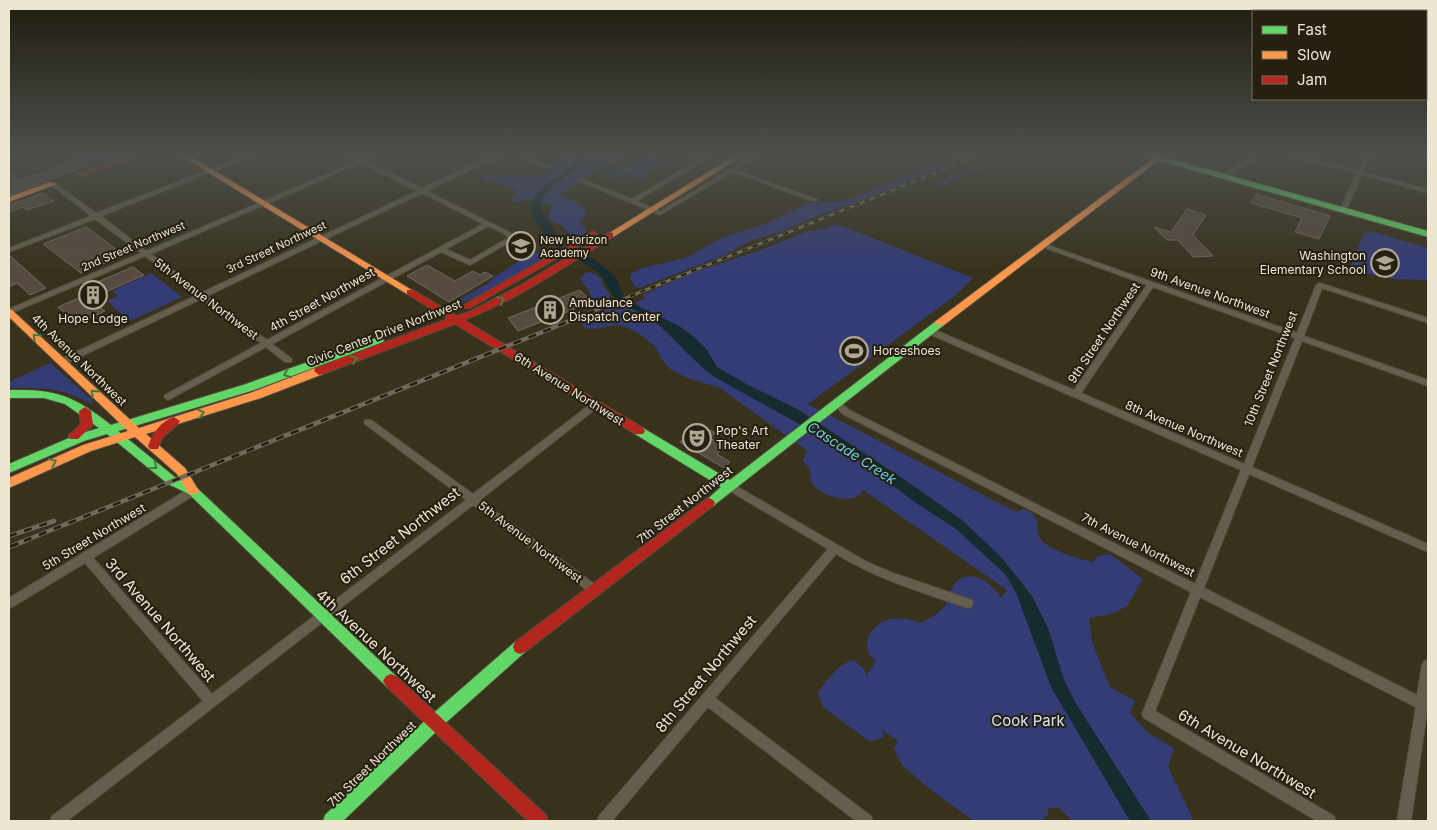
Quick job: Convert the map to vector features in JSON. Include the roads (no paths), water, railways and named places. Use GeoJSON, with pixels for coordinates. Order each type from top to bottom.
{"type":"FeatureCollection","features":[{"type":"Feature","properties":{"kind":"main road"},"geometry":{"type":"LineString","coordinates":[[9,200],[29,193]]}},
{"type":"Feature","properties":{"kind":"main road","name":"6th Avenue Northwest"},"geometry":{"type":"LineString","coordinates":[[247,193],[731,487]]}},
{"type":"Feature","properties":{"kind":"main road","name":"Civic Center Drive Northwest"},"geometry":{"type":"LineString","coordinates":[[9,483],[68,455],[280,387],[452,317],[551,259],[588,242],[668,193]]}},
{"type":"Feature","properties":{"kind":"main road","name":"Civic Center Drive Northwest"},"geometry":{"type":"LineString","coordinates":[[646,207],[672,193]]}},
{"type":"Feature","properties":{"kind":"main road","name":"7th Street Northwest"},"geometry":{"type":"LineString","coordinates":[[331,821],[435,722],[519,648],[596,591],[1111,193]]}},
{"type":"Feature","properties":{"kind":"main road"},"geometry":{"type":"LineString","coordinates":[[1283,193],[1428,234]]}},
{"type":"Feature","properties":{"kind":"main road","name":"Civic Center Drive Northwest"},"geometry":{"type":"LineString","coordinates":[[9,469],[64,444],[257,384],[503,299],[562,264],[588,242]]}},
{"type":"Feature","properties":{"kind":"main road","name":"4th Avenue Northwest"},"geometry":{"type":"LineString","coordinates":[[9,312],[186,476],[193,491]]}},
{"type":"Feature","properties":{"kind":"main road"},"geometry":{"type":"LineString","coordinates":[[9,394],[53,395],[69,401],[108,429]]}},
{"type":"Feature","properties":{"kind":"main road"},"geometry":{"type":"LineString","coordinates":[[64,444],[87,425],[85,411]]}},
{"type":"Feature","properties":{"kind":"main road"},"geometry":{"type":"LineString","coordinates":[[154,446],[157,436],[174,421]]}},
{"type":"Feature","properties":{"kind":"main road","name":"4th Avenue Northwest"},"geometry":{"type":"LineString","coordinates":[[108,429],[172,481],[193,491],[322,617],[540,821]]}},
{"type":"Feature","properties":{"kind":"street","name":"5th Avenue Northwest"},"geometry":{"type":"LineString","coordinates":[[64,193],[288,360]]}},
{"type":"Feature","properties":{"kind":"street"},"geometry":{"type":"LineString","coordinates":[[9,250],[154,193]]}},
{"type":"Feature","properties":{"kind":"street","name":"2nd Street Northwest"},"geometry":{"type":"LineString","coordinates":[[9,312],[285,193]]}},
{"type":"Feature","properties":{"kind":"street","name":"3rd Street Northwest"},"geometry":{"type":"LineString","coordinates":[[62,362],[418,193]]}},
{"type":"Feature","properties":{"kind":"street"},"geometry":{"type":"LineString","coordinates":[[425,193],[511,236],[511,241],[470,263],[441,249]]}},
{"type":"Feature","properties":{"kind":"street"},"geometry":{"type":"LineString","coordinates":[[611,193],[646,207],[679,193]]}},
{"type":"Feature","properties":{"kind":"street"},"geometry":{"type":"LineString","coordinates":[[646,207],[663,193]]}},
{"type":"Feature","properties":{"kind":"street"},"geometry":{"type":"LineString","coordinates":[[795,193],[815,200]]}},
{"type":"Feature","properties":{"kind":"street"},"geometry":{"type":"LineString","coordinates":[[1343,210],[1351,193]]}},
{"type":"Feature","properties":{"kind":"street","name":"4th Street Northwest"},"geometry":{"type":"LineString","coordinates":[[168,397],[487,224]]}},
{"type":"Feature","properties":{"kind":"street","name":"9th Avenue Northwest"},"geometry":{"type":"LineString","coordinates":[[1042,245],[1428,383]]}},
{"type":"Feature","properties":{"kind":"street","name":"9th Street Northwest"},"geometry":{"type":"LineString","coordinates":[[1075,395],[1151,284]]}},
{"type":"Feature","properties":{"kind":"street","name":"10th Street Northwest"},"geometry":{"type":"LineString","coordinates":[[1148,714],[1320,285],[1428,321]]}},
{"type":"Feature","properties":{"kind":"street","name":"8th Avenue Northwest"},"geometry":{"type":"LineString","coordinates":[[930,331],[1428,548]]}},
{"type":"Feature","properties":{"kind":"street","name":"6th Street Northwest"},"geometry":{"type":"LineString","coordinates":[[58,821],[595,405]]}},
{"type":"Feature","properties":{"kind":"street","name":"7th Avenue Northwest"},"geometry":{"type":"LineString","coordinates":[[833,407],[1425,706]]}},
{"type":"Feature","properties":{"kind":"street","name":"5th Avenue Northwest"},"geometry":{"type":"LineString","coordinates":[[368,422],[596,591]]}},
{"type":"Feature","properties":{"kind":"street","name":"6th Avenue Northwest"},"geometry":{"type":"LineString","coordinates":[[731,487],[834,549],[890,577],[968,603]]}},
{"type":"Feature","properties":{"kind":"street","name":"5th Street Northwest"},"geometry":{"type":"LineString","coordinates":[[9,604],[193,491]]}},
{"type":"Feature","properties":{"kind":"street","name":"8th Street Northwest"},"geometry":{"type":"LineString","coordinates":[[604,821],[834,549]]}},
{"type":"Feature","properties":{"kind":"street","name":"3rd Avenue Northwest"},"geometry":{"type":"LineString","coordinates":[[86,556],[211,702]]}},
{"type":"Feature","properties":{"kind":"street"},"geometry":{"type":"LineString","coordinates":[[1404,821],[1425,706],[1428,665]]}},
{"type":"Feature","properties":{"kind":"street"},"geometry":{"type":"LineString","coordinates":[[707,699],[866,821]]}},
{"type":"Feature","properties":{"kind":"street","name":"6th Avenue Northwest"},"geometry":{"type":"LineString","coordinates":[[1148,714],[1329,821]]}},
{"type":"Feature","properties":{"kind":"water","name":"Cascade Creek"},"geometry":{"type":"Polygon","coordinates":[[[538,193],[546,193],[541,209],[562,243],[590,257],[607,269],[616,277],[623,294],[640,307],[679,326],[692,335],[707,350],[717,367],[748,385],[799,410],[905,480],[962,520],[1001,557],[1032,596],[1048,628],[1064,680],[1075,702],[1151,821],[1130,821],[1051,687],[1017,595],[1006,575],[955,528],[916,503],[859,460],[835,444],[713,376],[655,322],[615,297],[597,272],[562,251],[549,240],[533,216],[534,197],[538,193]]]}},
{"type":"Feature","properties":{"kind":"railway"},"geometry":{"type":"LineString","coordinates":[[569,321],[886,193]]}},
{"type":"Feature","properties":{"kind":"railway"},"geometry":{"type":"LineString","coordinates":[[24,541],[572,320]]}},
{"type":"Feature","properties":{"kind":"railway"},"geometry":{"type":"LineString","coordinates":[[9,536],[54,521]]}},
{"type":"Feature","properties":{"kind":"railway"},"geometry":{"type":"LineString","coordinates":[[9,547],[27,540]]}},
{"type":"Feature","properties":{"kind":"place","name":"New Horizon Academy"},"geometry":{"type":"Point","coordinates":[521,246]}},
{"type":"Feature","properties":{"kind":"place","name":"Washington Elementary School"},"geometry":{"type":"Point","coordinates":[1385,263]}},
{"type":"Feature","properties":{"kind":"place","name":"Hope Lodge"},"geometry":{"type":"Point","coordinates":[93,295]}},
{"type":"Feature","properties":{"kind":"place","name":"Ambulance Dispatch Center"},"geometry":{"type":"Point","coordinates":[550,310]}},
{"type":"Feature","properties":{"kind":"place","name":"Horseshoes"},"geometry":{"type":"Point","coordinates":[854,351]}},
{"type":"Feature","properties":{"kind":"place","name":"Pop's Art Theater"},"geometry":{"type":"Point","coordinates":[697,438]}},
{"type":"Feature","properties":{"kind":"park label","name":"Cook Park"},"geometry":{"type":"Point","coordinates":[1028,721]}}]}
